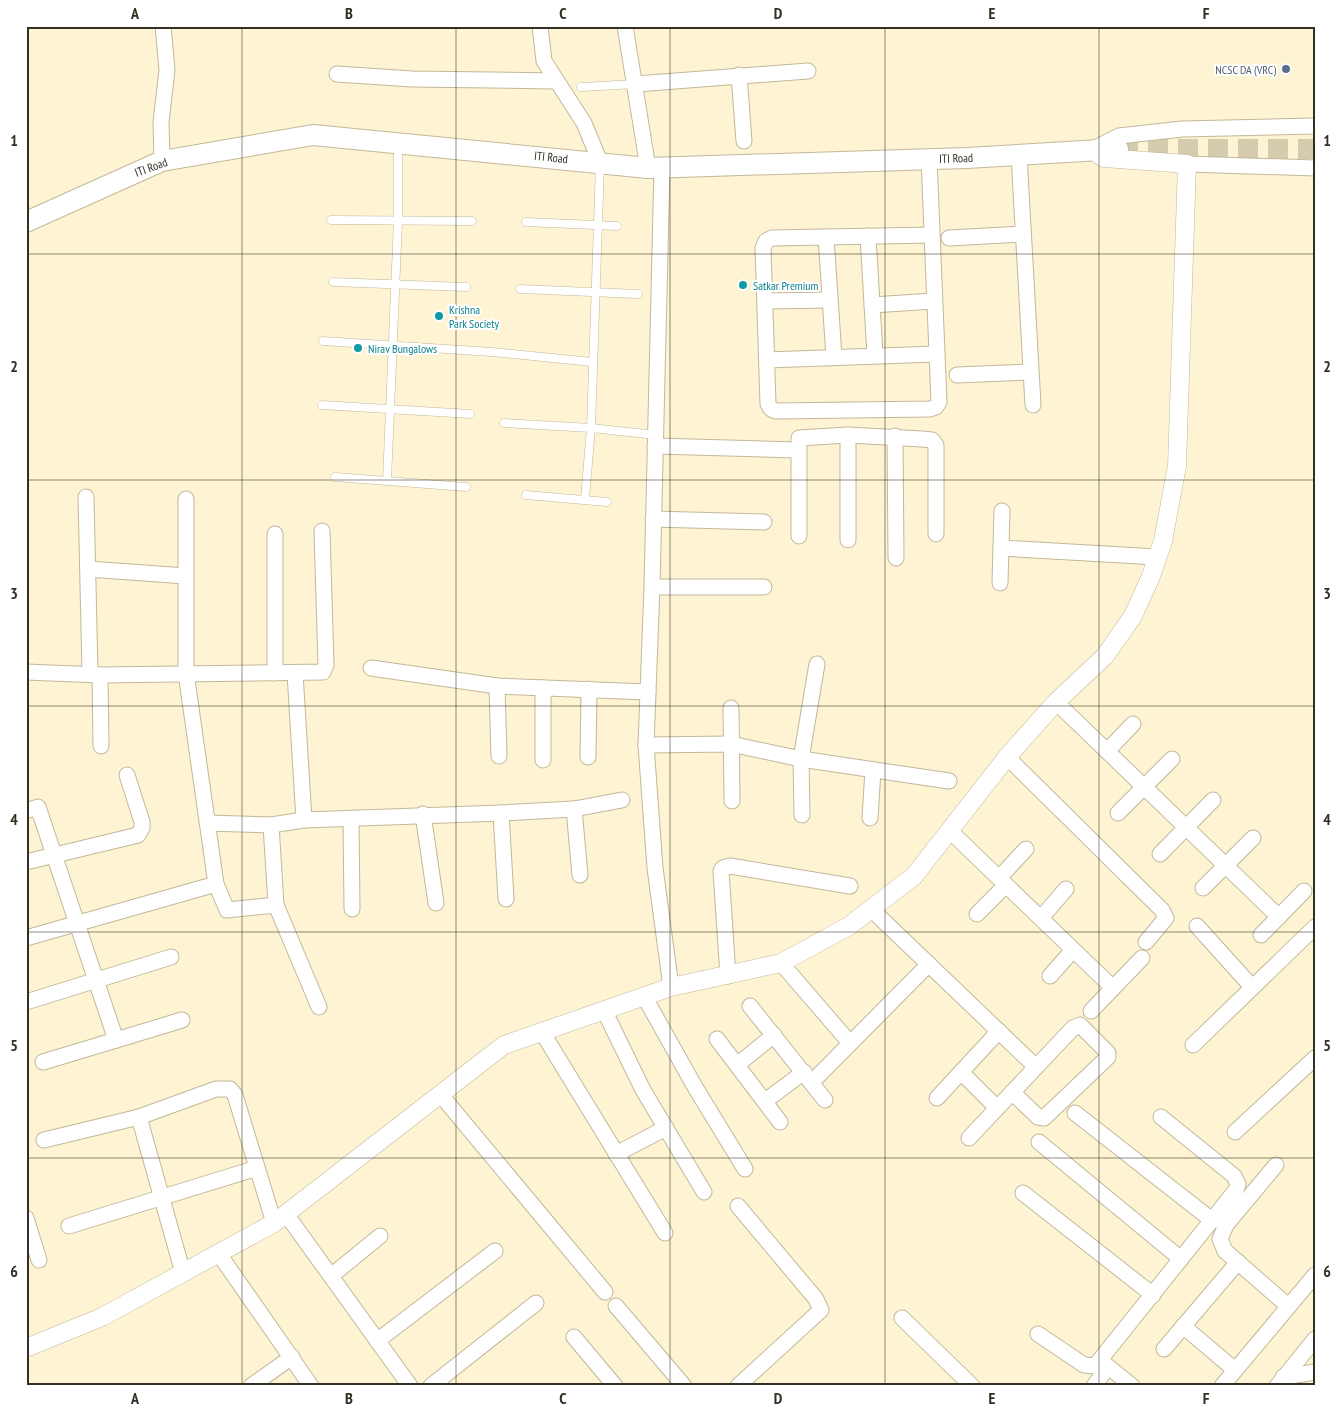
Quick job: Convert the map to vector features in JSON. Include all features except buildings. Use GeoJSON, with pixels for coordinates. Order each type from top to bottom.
{"type":"FeatureCollection","features":[{"type":"Feature","properties":{"kind":"main road","name":"ITI Road"},"geometry":{"type":"LineString","coordinates":[[26,222],[162,161],[313,135],[655,168],[709,164],[929,159],[1118,150]]}},
{"type":"Feature","properties":{"kind":"street"},"geometry":{"type":"LineString","coordinates":[[162,161],[161,122],[167,70],[163,26]]}},
{"type":"Feature","properties":{"kind":"street"},"geometry":{"type":"LineString","coordinates":[[540,26],[544,61],[584,123],[600,162]]}},
{"type":"Feature","properties":{"kind":"street"},"geometry":{"type":"LineString","coordinates":[[626,26],[636,84],[655,168],[655,440],[646,745],[655,868],[671,987]]}},
{"type":"Feature","properties":{"kind":"street"},"geometry":{"type":"LineString","coordinates":[[636,84],[808,71]]}},
{"type":"Feature","properties":{"kind":"street"},"geometry":{"type":"LineString","coordinates":[[338,74],[412,79],[556,81]]}},
{"type":"Feature","properties":{"kind":"street"},"geometry":{"type":"LineString","coordinates":[[739,75],[744,141]]}},
{"type":"Feature","properties":{"kind":"street"},"geometry":{"type":"LineString","coordinates":[[1315,126],[1182,129],[1119,136],[1092,150],[1104,158],[1188,164],[1315,168]]}},
{"type":"Feature","properties":{"kind":"street"},"geometry":{"type":"LineString","coordinates":[[1018,155],[1033,405]]}},
{"type":"Feature","properties":{"kind":"street"},"geometry":{"type":"LineString","coordinates":[[929,159],[939,402],[936,407],[930,409],[776,411],[771,409],[768,404],[764,248],[766,241],[772,238],[932,234]]}},
{"type":"Feature","properties":{"kind":"street"},"geometry":{"type":"LineString","coordinates":[[26,1348],[102,1317],[280,1219],[504,1045],[671,987],[782,963],[849,926],[914,876],[1007,757],[1056,702],[1105,656],[1133,616],[1163,542],[1177,466],[1188,164]]}},
{"type":"Feature","properties":{"kind":"street"},"geometry":{"type":"LineString","coordinates":[[949,238],[1023,234]]}},
{"type":"Feature","properties":{"kind":"street"},"geometry":{"type":"LineString","coordinates":[[868,236],[876,356]]}},
{"type":"Feature","properties":{"kind":"street"},"geometry":{"type":"LineString","coordinates":[[826,237],[834,356]]}},
{"type":"Feature","properties":{"kind":"street"},"geometry":{"type":"LineString","coordinates":[[765,302],[830,300]]}},
{"type":"Feature","properties":{"kind":"street"},"geometry":{"type":"LineString","coordinates":[[872,305],[934,302]]}},
{"type":"Feature","properties":{"kind":"street"},"geometry":{"type":"LineString","coordinates":[[767,360],[834,356],[936,354]]}},
{"type":"Feature","properties":{"kind":"street"},"geometry":{"type":"LineString","coordinates":[[957,375],[1031,372]]}},
{"type":"Feature","properties":{"kind":"street"},"geometry":{"type":"LineString","coordinates":[[848,435],[848,540]]}},
{"type":"Feature","properties":{"kind":"street"},"geometry":{"type":"LineString","coordinates":[[799,536],[797,450],[799,438],[848,435],[895,436],[932,440],[936,445],[936,534]]}},
{"type":"Feature","properties":{"kind":"street"},"geometry":{"type":"LineString","coordinates":[[895,436],[896,558]]}},
{"type":"Feature","properties":{"kind":"street"},"geometry":{"type":"LineString","coordinates":[[655,440],[797,450]]}},
{"type":"Feature","properties":{"kind":"street"},"geometry":{"type":"LineString","coordinates":[[86,497],[88,569],[101,746]]}},
{"type":"Feature","properties":{"kind":"street"},"geometry":{"type":"LineString","coordinates":[[186,499],[186,673],[216,884],[227,910],[276,905]]}},
{"type":"Feature","properties":{"kind":"street"},"geometry":{"type":"LineString","coordinates":[[1000,583],[1002,511]]}},
{"type":"Feature","properties":{"kind":"street"},"geometry":{"type":"LineString","coordinates":[[653,520],[764,522]]}},
{"type":"Feature","properties":{"kind":"street"},"geometry":{"type":"LineString","coordinates":[[26,672],[95,674],[319,673],[325,670],[326,665],[322,531]]}},
{"type":"Feature","properties":{"kind":"street"},"geometry":{"type":"LineString","coordinates":[[275,534],[275,673]]}},
{"type":"Feature","properties":{"kind":"street"},"geometry":{"type":"LineString","coordinates":[[1001,548],[1157,557]]}},
{"type":"Feature","properties":{"kind":"street"},"geometry":{"type":"LineString","coordinates":[[88,569],[186,576]]}},
{"type":"Feature","properties":{"kind":"street"},"geometry":{"type":"LineString","coordinates":[[652,587],[764,587]]}},
{"type":"Feature","properties":{"kind":"street"},"geometry":{"type":"LineString","coordinates":[[802,815],[801,759],[817,664]]}},
{"type":"Feature","properties":{"kind":"street"},"geometry":{"type":"LineString","coordinates":[[371,668],[497,686],[648,692]]}},
{"type":"Feature","properties":{"kind":"street"},"geometry":{"type":"LineString","coordinates":[[295,673],[304,820]]}},
{"type":"Feature","properties":{"kind":"street"},"geometry":{"type":"LineString","coordinates":[[497,686],[499,756]]}},
{"type":"Feature","properties":{"kind":"street"},"geometry":{"type":"LineString","coordinates":[[543,688],[543,760]]}},
{"type":"Feature","properties":{"kind":"street"},"geometry":{"type":"LineString","coordinates":[[588,758],[589,689]]}},
{"type":"Feature","properties":{"kind":"street"},"geometry":{"type":"LineString","coordinates":[[1056,702],[1279,917]]}},
{"type":"Feature","properties":{"kind":"street"},"geometry":{"type":"LineString","coordinates":[[731,708],[732,801]]}},
{"type":"Feature","properties":{"kind":"street"},"geometry":{"type":"LineString","coordinates":[[1107,751],[1133,724]]}},
{"type":"Feature","properties":{"kind":"street"},"geometry":{"type":"LineString","coordinates":[[646,745],[731,744],[801,759],[949,782]]}},
{"type":"Feature","properties":{"kind":"street"},"geometry":{"type":"LineString","coordinates":[[1007,757],[1162,910],[1166,918],[1146,942]]}},
{"type":"Feature","properties":{"kind":"street"},"geometry":{"type":"LineString","coordinates":[[1118,813],[1172,759]]}},
{"type":"Feature","properties":{"kind":"street"},"geometry":{"type":"LineString","coordinates":[[870,818],[873,770]]}},
{"type":"Feature","properties":{"kind":"street"},"geometry":{"type":"LineString","coordinates":[[26,862],[53,854],[131,837],[141,832],[142,822],[127,775]]}},
{"type":"Feature","properties":{"kind":"street"},"geometry":{"type":"LineString","coordinates":[[207,823],[271,825],[304,820],[351,820],[423,814],[501,813],[574,809],[622,800]]}},
{"type":"Feature","properties":{"kind":"street"},"geometry":{"type":"LineString","coordinates":[[1160,854],[1213,800]]}},
{"type":"Feature","properties":{"kind":"street"},"geometry":{"type":"LineString","coordinates":[[26,811],[38,807],[116,1040]]}},
{"type":"Feature","properties":{"kind":"street"},"geometry":{"type":"LineString","coordinates":[[574,809],[580,875]]}},
{"type":"Feature","properties":{"kind":"street"},"geometry":{"type":"LineString","coordinates":[[501,813],[506,899]]}},
{"type":"Feature","properties":{"kind":"street"},"geometry":{"type":"LineString","coordinates":[[423,814],[436,903]]}},
{"type":"Feature","properties":{"kind":"street"},"geometry":{"type":"LineString","coordinates":[[351,820],[352,908]]}},
{"type":"Feature","properties":{"kind":"street"},"geometry":{"type":"LineString","coordinates":[[271,825],[276,905],[319,1007]]}},
{"type":"Feature","properties":{"kind":"street"},"geometry":{"type":"LineString","coordinates":[[950,831],[1113,988]]}},
{"type":"Feature","properties":{"kind":"street"},"geometry":{"type":"LineString","coordinates":[[1204,888],[1253,838]]}},
{"type":"Feature","properties":{"kind":"street"},"geometry":{"type":"LineString","coordinates":[[978,914],[1026,849]]}},
{"type":"Feature","properties":{"kind":"street"},"geometry":{"type":"LineString","coordinates":[[728,976],[721,871],[723,868],[730,866],[850,886]]}},
{"type":"Feature","properties":{"kind":"street"},"geometry":{"type":"LineString","coordinates":[[26,938],[216,884]]}},
{"type":"Feature","properties":{"kind":"street"},"geometry":{"type":"LineString","coordinates":[[1041,918],[1066,890]]}},
{"type":"Feature","properties":{"kind":"street"},"geometry":{"type":"LineString","coordinates":[[1261,935],[1304,891]]}},
{"type":"Feature","properties":{"kind":"street"},"geometry":{"type":"LineString","coordinates":[[871,909],[1036,1066]]}},
{"type":"Feature","properties":{"kind":"street"},"geometry":{"type":"LineString","coordinates":[[1197,926],[1252,987]]}},
{"type":"Feature","properties":{"kind":"street"},"geometry":{"type":"LineString","coordinates":[[1193,1045],[1315,927]]}},
{"type":"Feature","properties":{"kind":"street"},"geometry":{"type":"LineString","coordinates":[[1050,976],[1073,950]]}},
{"type":"Feature","properties":{"kind":"street"},"geometry":{"type":"LineString","coordinates":[[26,1002],[171,957]]}},
{"type":"Feature","properties":{"kind":"street"},"geometry":{"type":"LineString","coordinates":[[1091,1011],[1142,958]]}},
{"type":"Feature","properties":{"kind":"street"},"geometry":{"type":"LineString","coordinates":[[782,963],[850,1044]]}},
{"type":"Feature","properties":{"kind":"street"},"geometry":{"type":"LineString","coordinates":[[764,1101],[808,1077],[850,1044],[929,964]]}},
{"type":"Feature","properties":{"kind":"street"},"geometry":{"type":"LineString","coordinates":[[644,996],[695,1087],[745,1169]]}},
{"type":"Feature","properties":{"kind":"street"},"geometry":{"type":"LineString","coordinates":[[750,1006],[825,1100]]}},
{"type":"Feature","properties":{"kind":"street"},"geometry":{"type":"LineString","coordinates":[[604,1010],[644,1090],[704,1192]]}},
{"type":"Feature","properties":{"kind":"street"},"geometry":{"type":"LineString","coordinates":[[44,1062],[182,1020]]}},
{"type":"Feature","properties":{"kind":"street"},"geometry":{"type":"LineString","coordinates":[[969,1138],[1036,1066],[1076,1026],[1080,1025],[1108,1054],[1044,1118],[1038,1117],[1012,1092]]}},
{"type":"Feature","properties":{"kind":"street"},"geometry":{"type":"LineString","coordinates":[[937,1098],[999,1031]]}},
{"type":"Feature","properties":{"kind":"street"},"geometry":{"type":"LineString","coordinates":[[542,1032],[665,1233]]}},
{"type":"Feature","properties":{"kind":"street"},"geometry":{"type":"LineString","coordinates":[[737,1065],[774,1035]]}},
{"type":"Feature","properties":{"kind":"street"},"geometry":{"type":"LineString","coordinates":[[717,1039],[780,1122]]}},
{"type":"Feature","properties":{"kind":"street"},"geometry":{"type":"LineString","coordinates":[[1235,1132],[1315,1058]]}},
{"type":"Feature","properties":{"kind":"street"},"geometry":{"type":"LineString","coordinates":[[961,1072],[997,1108]]}},
{"type":"Feature","properties":{"kind":"street"},"geometry":{"type":"LineString","coordinates":[[44,1140],[138,1117],[216,1089],[230,1089],[235,1095],[257,1168],[280,1219],[331,1276],[410,1386]]}},
{"type":"Feature","properties":{"kind":"street"},"geometry":{"type":"LineString","coordinates":[[440,1094],[605,1292]]}},
{"type":"Feature","properties":{"kind":"street"},"geometry":{"type":"LineString","coordinates":[[1075,1113],[1213,1221]]}},
{"type":"Feature","properties":{"kind":"street"},"geometry":{"type":"LineString","coordinates":[[138,1117],[183,1273]]}},
{"type":"Feature","properties":{"kind":"street"},"geometry":{"type":"LineString","coordinates":[[1094,1386],[1104,1364],[1153,1295],[1236,1190],[1237,1180],[1161,1117]]}},
{"type":"Feature","properties":{"kind":"street"},"geometry":{"type":"LineString","coordinates":[[616,1154],[666,1128]]}},
{"type":"Feature","properties":{"kind":"street"},"geometry":{"type":"LineString","coordinates":[[1039,1142],[1182,1259]]}},
{"type":"Feature","properties":{"kind":"street"},"geometry":{"type":"LineString","coordinates":[[1276,1165],[1222,1232],[1221,1245],[1288,1306]]}},
{"type":"Feature","properties":{"kind":"street"},"geometry":{"type":"LineString","coordinates":[[69,1226],[257,1168]]}},
{"type":"Feature","properties":{"kind":"street"},"geometry":{"type":"LineString","coordinates":[[1023,1193],[1153,1295]]}},
{"type":"Feature","properties":{"kind":"street"},"geometry":{"type":"LineString","coordinates":[[738,1206],[816,1299],[821,1310],[738,1386]]}},
{"type":"Feature","properties":{"kind":"street"},"geometry":{"type":"LineString","coordinates":[[26,1218],[39,1260]]}},
{"type":"Feature","properties":{"kind":"street"},"geometry":{"type":"LineString","coordinates":[[331,1276],[380,1236]]}},
{"type":"Feature","properties":{"kind":"street"},"geometry":{"type":"LineString","coordinates":[[377,1341],[495,1251]]}},
{"type":"Feature","properties":{"kind":"street"},"geometry":{"type":"LineString","coordinates":[[219,1254],[311,1386]]}},
{"type":"Feature","properties":{"kind":"street"},"geometry":{"type":"LineString","coordinates":[[1164,1348],[1238,1262]]}},
{"type":"Feature","properties":{"kind":"street"},"geometry":{"type":"LineString","coordinates":[[1222,1386],[1315,1275]]}},
{"type":"Feature","properties":{"kind":"street"},"geometry":{"type":"LineString","coordinates":[[431,1386],[536,1303]]}},
{"type":"Feature","properties":{"kind":"street"},"geometry":{"type":"LineString","coordinates":[[616,1306],[684,1386]]}},
{"type":"Feature","properties":{"kind":"street"},"geometry":{"type":"LineString","coordinates":[[902,1318],[972,1386]]}},
{"type":"Feature","properties":{"kind":"street"},"geometry":{"type":"LineString","coordinates":[[1183,1326],[1235,1370]]}},
{"type":"Feature","properties":{"kind":"street"},"geometry":{"type":"LineString","coordinates":[[1038,1334],[1088,1367],[1104,1364],[1132,1386]]}},
{"type":"Feature","properties":{"kind":"street"},"geometry":{"type":"LineString","coordinates":[[574,1337],[615,1386]]}},
{"type":"Feature","properties":{"kind":"street"},"geometry":{"type":"LineString","coordinates":[[1280,1382],[1315,1339]]}},
{"type":"Feature","properties":{"kind":"street"},"geometry":{"type":"LineString","coordinates":[[251,1386],[292,1357]]}},
{"type":"Feature","properties":{"kind":"street"},"geometry":{"type":"LineString","coordinates":[[1280,1382],[1315,1372]]}},
{"type":"Feature","properties":{"kind":"lane"},"geometry":{"type":"LineString","coordinates":[[581,87],[636,84]]}},
{"type":"Feature","properties":{"kind":"lane"},"geometry":{"type":"LineString","coordinates":[[387,480],[398,221],[398,142]]}},
{"type":"Feature","properties":{"kind":"lane"},"geometry":{"type":"LineString","coordinates":[[585,499],[592,428],[592,362],[600,162]]}},
{"type":"Feature","properties":{"kind":"lane"},"geometry":{"type":"LineString","coordinates":[[331,220],[472,221]]}},
{"type":"Feature","properties":{"kind":"lane"},"geometry":{"type":"LineString","coordinates":[[526,222],[617,226]]}},
{"type":"Feature","properties":{"kind":"lane"},"geometry":{"type":"LineString","coordinates":[[333,282],[466,288]]}},
{"type":"Feature","properties":{"kind":"lane"},"geometry":{"type":"LineString","coordinates":[[520,289],[638,294]]}},
{"type":"Feature","properties":{"kind":"lane"},"geometry":{"type":"LineString","coordinates":[[323,341],[492,352],[592,362]]}},
{"type":"Feature","properties":{"kind":"lane"},"geometry":{"type":"LineString","coordinates":[[322,405],[470,414]]}},
{"type":"Feature","properties":{"kind":"lane"},"geometry":{"type":"LineString","coordinates":[[504,423],[592,428],[655,440]]}},
{"type":"Feature","properties":{"kind":"lane"},"geometry":{"type":"LineString","coordinates":[[335,477],[466,487]]}},
{"type":"Feature","properties":{"kind":"lane"},"geometry":{"type":"LineString","coordinates":[[526,495],[607,502]]}},
{"type":"Feature","properties":{"kind":"tunnel"},"geometry":{"type":"LineString","coordinates":[[1118,149],[1315,149]]}},
{"type":"Feature","properties":{"kind":"place","name":"NCSC DA (VRC)"},"geometry":{"type":"Point","coordinates":[1286,69]}},
{"type":"Feature","properties":{"kind":"place","name":"Satkar Premium"},"geometry":{"type":"Point","coordinates":[743,285]}},
{"type":"Feature","properties":{"kind":"place","name":"Krishna Park Society"},"geometry":{"type":"Point","coordinates":[439,316]}},
{"type":"Feature","properties":{"kind":"place","name":"Nirav Bungalows"},"geometry":{"type":"Point","coordinates":[358,348]}}]}
